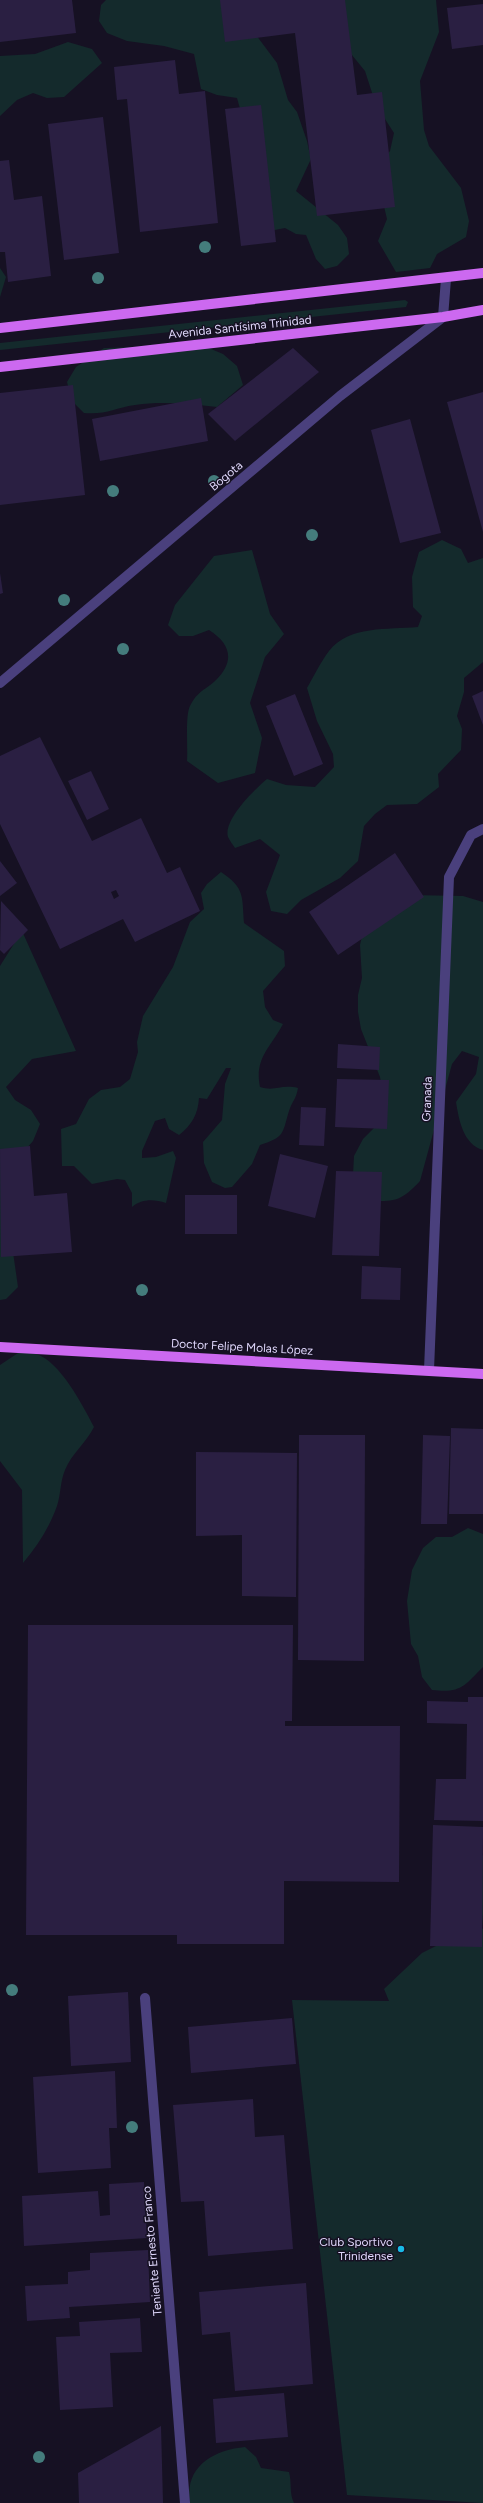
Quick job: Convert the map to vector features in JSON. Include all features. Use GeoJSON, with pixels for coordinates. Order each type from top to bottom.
{"type":"FeatureCollection","features":[{"type":"Feature","properties":{"kind":"main road","name":"Avenida Santísima Trinidad"},"geometry":{"type":"LineString","coordinates":[[0,328],[446,279],[483,273]]}},
{"type":"Feature","properties":{"kind":"main road","name":"Avenida Santísima Trinidad"},"geometry":{"type":"LineString","coordinates":[[0,367],[443,317],[483,310]]}},
{"type":"Feature","properties":{"kind":"main road","name":"Doctor Felipe Molas López"},"geometry":{"type":"LineString","coordinates":[[0,1347],[483,1374]]}},
{"type":"Feature","properties":{"kind":"street"},"geometry":{"type":"LineString","coordinates":[[443,317],[446,279]]}},
{"type":"Feature","properties":{"kind":"street","name":"Bogota"},"geometry":{"type":"LineString","coordinates":[[0,683],[340,396],[443,317]]}},
{"type":"Feature","properties":{"kind":"street","name":"Granada"},"geometry":{"type":"LineString","coordinates":[[429,1370],[449,877],[471,835],[483,829]]}},
{"type":"Feature","properties":{"kind":"street","name":"Teniente Ernesto Franco"},"geometry":{"type":"LineString","coordinates":[[145,1998],[185,2503]]}},
{"type":"Feature","properties":{"kind":"green space"},"geometry":{"type":"Polygon","coordinates":[[[106,0],[230,0],[277,63],[288,100],[297,112],[307,141],[311,159],[296,191],[338,225],[347,238],[349,254],[337,266],[325,269],[316,259],[306,235],[296,234],[285,228],[264,232],[246,130],[237,98],[217,95],[201,89],[194,54],[164,46],[127,41],[107,33],[99,21],[101,5],[106,0]]]}},
{"type":"Feature","properties":{"kind":"green space"},"geometry":{"type":"Polygon","coordinates":[[[325,0],[436,0],[439,32],[420,81],[424,130],[429,146],[461,188],[469,221],[466,237],[437,254],[430,268],[396,272],[378,241],[387,219],[379,185],[379,166],[390,151],[394,133],[376,105],[365,71],[343,44],[325,0]]]}},
{"type":"Feature","properties":{"kind":"green space"},"geometry":{"type":"Polygon","coordinates":[[[68,42],[92,49],[102,63],[64,97],[47,98],[33,93],[17,100],[0,116],[0,56],[35,54],[68,42]]]}},
{"type":"Feature","properties":{"kind":"green space"},"geometry":{"type":"Polygon","coordinates":[[[0,268],[6,277],[0,297],[0,268]]]}},
{"type":"Feature","properties":{"kind":"green space"},"geometry":{"type":"Polygon","coordinates":[[[405,300],[408,302],[406,307],[0,350],[0,343],[405,300]]]}},
{"type":"Feature","properties":{"kind":"green space"},"geometry":{"type":"Polygon","coordinates":[[[192,341],[223,354],[237,366],[243,385],[217,407],[156,403],[128,406],[98,413],[84,413],[72,401],[67,382],[76,367],[104,348],[137,347],[192,341]]]}},
{"type":"Feature","properties":{"kind":"green space"},"geometry":{"type":"Polygon","coordinates":[[[442,540],[461,549],[468,563],[483,558],[483,662],[464,678],[464,692],[457,716],[462,729],[461,750],[438,774],[439,787],[417,804],[387,805],[375,814],[364,826],[358,861],[340,878],[301,900],[287,914],[271,911],[266,892],[280,855],[260,839],[235,848],[228,837],[230,822],[241,805],[267,779],[286,785],[315,787],[334,767],[333,754],[317,721],[307,688],[329,651],[337,643],[347,637],[370,630],[418,627],[422,616],[413,607],[412,577],[419,552],[442,540]]]}},
{"type":"Feature","properties":{"kind":"green space"},"geometry":{"type":"Polygon","coordinates":[[[252,550],[270,614],[284,634],[265,657],[250,703],[262,738],[255,773],[218,783],[187,761],[188,711],[196,697],[222,673],[228,660],[228,653],[222,641],[209,630],[193,636],[179,636],[168,625],[175,605],[214,556],[252,550]]]}},
{"type":"Feature","properties":{"kind":"green space"},"geometry":{"type":"Polygon","coordinates":[[[221,872],[234,883],[241,893],[244,923],[284,951],[285,966],[263,991],[265,1007],[273,1020],[283,1024],[261,1060],[259,1077],[260,1087],[270,1089],[292,1087],[298,1088],[297,1092],[281,1134],[274,1140],[260,1145],[252,1164],[232,1187],[225,1188],[212,1182],[204,1163],[203,1142],[222,1120],[225,1084],[231,1068],[226,1068],[207,1099],[199,1098],[194,1119],[179,1135],[169,1129],[165,1118],[155,1121],[142,1151],[142,1158],[156,1157],[173,1151],[176,1158],[166,1203],[148,1200],[140,1202],[132,1207],[132,1193],[125,1180],[117,1179],[92,1184],[74,1166],[62,1166],[61,1129],[76,1124],[89,1099],[101,1090],[120,1087],[130,1079],[138,1052],[137,1042],[143,1016],[173,967],[190,922],[204,909],[201,893],[207,884],[221,872]]]}},
{"type":"Feature","properties":{"kind":"green space"},"geometry":{"type":"Polygon","coordinates":[[[409,895],[463,896],[483,902],[483,1150],[476,1147],[466,1137],[461,1124],[456,1102],[476,1074],[479,1057],[462,1051],[452,1064],[420,1181],[410,1191],[401,1197],[390,1201],[376,1201],[353,1175],[354,1156],[363,1139],[377,1125],[386,1111],[380,1077],[361,1029],[358,1012],[358,995],[362,978],[360,945],[364,928],[409,895]]]}},
{"type":"Feature","properties":{"kind":"green space"},"geometry":{"type":"Polygon","coordinates":[[[22,931],[76,1051],[32,1059],[6,1087],[15,1100],[31,1110],[40,1124],[33,1141],[12,1165],[13,1252],[18,1287],[6,1299],[0,1300],[0,966],[22,931]]]}},
{"type":"Feature","properties":{"kind":"green space"},"geometry":{"type":"Polygon","coordinates":[[[21,1351],[36,1354],[45,1358],[54,1365],[70,1385],[94,1427],[68,1464],[62,1479],[57,1506],[47,1529],[23,1563],[22,1490],[0,1461],[0,1365],[21,1351]]]}},
{"type":"Feature","properties":{"kind":"green space"},"geometry":{"type":"Polygon","coordinates":[[[468,1528],[483,1534],[483,1667],[461,1687],[442,1691],[432,1690],[422,1677],[418,1656],[411,1644],[407,1601],[412,1570],[423,1548],[436,1537],[452,1537],[468,1528]]]}},
{"type":"Feature","properties":{"kind":"green space"},"geometry":{"type":"Polygon","coordinates":[[[483,1855],[483,1928],[478,1859],[483,1855]]]}},
{"type":"Feature","properties":{"kind":"green space","name":"Club Sportivo Trinidense"},"geometry":{"type":"Polygon","coordinates":[[[483,1928],[483,2503],[347,2495],[292,2000],[389,2001],[384,1989],[422,1953],[438,1945],[473,1942],[483,1928]]]}},
{"type":"Feature","properties":{"kind":"green space"},"geometry":{"type":"Polygon","coordinates":[[[245,2447],[256,2457],[261,2468],[289,2472],[294,2503],[190,2503],[189,2490],[196,2470],[203,2463],[222,2452],[245,2447]]]}},
{"type":"Feature","properties":{"kind":"building"},"geometry":{"type":"Polygon","coordinates":[[[0,0],[72,0],[76,33],[0,42],[0,0]]]}},
{"type":"Feature","properties":{"kind":"building"},"geometry":{"type":"Polygon","coordinates":[[[220,0],[345,0],[357,95],[382,92],[395,207],[317,216],[295,33],[225,42],[220,0]]]}},
{"type":"Feature","properties":{"kind":"building"},"geometry":{"type":"Polygon","coordinates":[[[483,4],[483,45],[452,49],[447,8],[483,4]]]}},
{"type":"Feature","properties":{"kind":"building"},"geometry":{"type":"Polygon","coordinates":[[[175,60],[179,94],[205,91],[218,223],[140,232],[127,99],[117,100],[114,67],[175,60]]]}},
{"type":"Feature","properties":{"kind":"building"},"geometry":{"type":"Polygon","coordinates":[[[261,105],[276,242],[241,246],[225,109],[261,105]]]}},
{"type":"Feature","properties":{"kind":"building"},"geometry":{"type":"Polygon","coordinates":[[[103,117],[119,253],[64,260],[48,124],[103,117]]]}},
{"type":"Feature","properties":{"kind":"building"},"geometry":{"type":"Polygon","coordinates":[[[9,160],[14,200],[42,196],[51,276],[8,282],[5,252],[0,252],[0,161],[9,160]]]}},
{"type":"Feature","properties":{"kind":"building"},"geometry":{"type":"Polygon","coordinates":[[[293,348],[319,372],[235,441],[208,414],[293,348]]]}},
{"type":"Feature","properties":{"kind":"building"},"geometry":{"type":"Polygon","coordinates":[[[73,385],[85,495],[0,505],[0,393],[73,385]]]}},
{"type":"Feature","properties":{"kind":"building"},"geometry":{"type":"Polygon","coordinates":[[[483,392],[483,532],[447,402],[483,392]]]}},
{"type":"Feature","properties":{"kind":"building"},"geometry":{"type":"Polygon","coordinates":[[[201,398],[208,441],[100,461],[92,419],[201,398]]]}},
{"type":"Feature","properties":{"kind":"building"},"geometry":{"type":"Polygon","coordinates":[[[410,419],[441,533],[400,543],[371,430],[410,419]]]}},
{"type":"Feature","properties":{"kind":"building"},"geometry":{"type":"Polygon","coordinates":[[[0,573],[3,593],[0,594],[0,573]]]}},
{"type":"Feature","properties":{"kind":"building"},"geometry":{"type":"Polygon","coordinates":[[[483,691],[483,725],[472,696],[483,691]]]}},
{"type":"Feature","properties":{"kind":"building"},"geometry":{"type":"Polygon","coordinates":[[[295,694],[323,764],[294,776],[266,706],[295,694]]]}},
{"type":"Feature","properties":{"kind":"building"},"geometry":{"type":"Polygon","coordinates":[[[40,737],[92,841],[141,818],[167,873],[180,867],[200,911],[135,942],[123,919],[60,949],[0,824],[0,756],[40,737]],[[116,890],[111,892],[114,899],[119,896],[116,890]]]}},
{"type":"Feature","properties":{"kind":"building"},"geometry":{"type":"Polygon","coordinates":[[[91,771],[109,809],[87,820],[68,781],[91,771]]]}},
{"type":"Feature","properties":{"kind":"building"},"geometry":{"type":"Polygon","coordinates":[[[395,853],[424,897],[338,955],[309,912],[395,853]]]}},
{"type":"Feature","properties":{"kind":"building"},"geometry":{"type":"Polygon","coordinates":[[[0,861],[17,883],[0,896],[0,861]]]}},
{"type":"Feature","properties":{"kind":"building"},"geometry":{"type":"Polygon","coordinates":[[[1,901],[28,930],[4,954],[0,950],[1,901]]]}},
{"type":"Feature","properties":{"kind":"building"},"geometry":{"type":"Polygon","coordinates":[[[338,1044],[380,1047],[379,1070],[337,1068],[338,1044]]]}},
{"type":"Feature","properties":{"kind":"building"},"geometry":{"type":"Polygon","coordinates":[[[337,1079],[389,1080],[387,1129],[335,1127],[337,1079]]]}},
{"type":"Feature","properties":{"kind":"building"},"geometry":{"type":"Polygon","coordinates":[[[301,1107],[326,1108],[324,1146],[299,1145],[301,1107]]]}},
{"type":"Feature","properties":{"kind":"building"},"geometry":{"type":"Polygon","coordinates":[[[30,1146],[34,1196],[67,1193],[72,1252],[1,1257],[0,1149],[30,1146]]]}},
{"type":"Feature","properties":{"kind":"building"},"geometry":{"type":"Polygon","coordinates":[[[280,1154],[328,1166],[315,1218],[268,1206],[280,1154]]]}},
{"type":"Feature","properties":{"kind":"building"},"geometry":{"type":"Polygon","coordinates":[[[336,1171],[382,1172],[379,1256],[332,1255],[336,1171]]]}},
{"type":"Feature","properties":{"kind":"building"},"geometry":{"type":"Polygon","coordinates":[[[185,1195],[237,1195],[237,1234],[185,1234],[185,1195]]]}},
{"type":"Feature","properties":{"kind":"building"},"geometry":{"type":"Polygon","coordinates":[[[362,1266],[401,1268],[400,1300],[361,1299],[362,1266]]]}},
{"type":"Feature","properties":{"kind":"building"},"geometry":{"type":"Polygon","coordinates":[[[451,1428],[483,1429],[483,1514],[449,1514],[451,1428]]]}},
{"type":"Feature","properties":{"kind":"building"},"geometry":{"type":"Polygon","coordinates":[[[299,1435],[365,1435],[364,1661],[298,1660],[299,1435]]]}},
{"type":"Feature","properties":{"kind":"building"},"geometry":{"type":"Polygon","coordinates":[[[423,1435],[450,1436],[447,1524],[421,1524],[423,1435]]]}},
{"type":"Feature","properties":{"kind":"building"},"geometry":{"type":"Polygon","coordinates":[[[196,1452],[297,1453],[296,1597],[242,1596],[242,1535],[196,1536],[196,1452]]]}},
{"type":"Feature","properties":{"kind":"building"},"geometry":{"type":"Polygon","coordinates":[[[28,1625],[293,1625],[292,1721],[285,1721],[285,1726],[400,1726],[399,1882],[284,1881],[284,1944],[177,1944],[177,1935],[26,1935],[28,1625]]]}},
{"type":"Feature","properties":{"kind":"building"},"geometry":{"type":"Polygon","coordinates":[[[468,1697],[483,1697],[483,1821],[434,1820],[436,1779],[466,1779],[467,1724],[427,1723],[427,1701],[468,1702],[468,1697]]]}},
{"type":"Feature","properties":{"kind":"building"},"geometry":{"type":"Polygon","coordinates":[[[433,1825],[483,1827],[482,1947],[430,1946],[433,1825]]]}},
{"type":"Feature","properties":{"kind":"building"},"geometry":{"type":"Polygon","coordinates":[[[128,1992],[131,2062],[71,2066],[68,1996],[128,1992]]]}},
{"type":"Feature","properties":{"kind":"building"},"geometry":{"type":"Polygon","coordinates":[[[292,2018],[296,2064],[191,2073],[188,2027],[292,2018]]]}},
{"type":"Feature","properties":{"kind":"building"},"geometry":{"type":"Polygon","coordinates":[[[115,2071],[117,2128],[109,2128],[111,2168],[38,2173],[33,2077],[115,2071]]]}},
{"type":"Feature","properties":{"kind":"building"},"geometry":{"type":"Polygon","coordinates":[[[253,2099],[255,2137],[284,2135],[293,2249],[208,2256],[204,2201],[181,2202],[173,2105],[253,2099]]]}},
{"type":"Feature","properties":{"kind":"building"},"geometry":{"type":"Polygon","coordinates":[[[144,2182],[147,2238],[24,2246],[22,2196],[98,2191],[100,2216],[110,2215],[109,2184],[144,2182]]]}},
{"type":"Feature","properties":{"kind":"building"},"geometry":{"type":"Polygon","coordinates":[[[148,2250],[150,2302],[69,2307],[70,2318],[27,2321],[25,2286],[68,2284],[68,2272],[90,2270],[90,2253],[148,2250]]]}},
{"type":"Feature","properties":{"kind":"building"},"geometry":{"type":"Polygon","coordinates":[[[306,2283],[313,2384],[235,2391],[230,2332],[202,2335],[199,2292],[306,2283]]]}},
{"type":"Feature","properties":{"kind":"building"},"geometry":{"type":"Polygon","coordinates":[[[140,2318],[142,2352],[110,2353],[113,2407],[60,2410],[56,2337],[80,2336],[79,2322],[140,2318]]]}},
{"type":"Feature","properties":{"kind":"building"},"geometry":{"type":"Polygon","coordinates":[[[284,2393],[288,2437],[216,2443],[213,2399],[284,2393]]]}},
{"type":"Feature","properties":{"kind":"building"},"geometry":{"type":"Polygon","coordinates":[[[161,2426],[163,2503],[79,2503],[78,2473],[161,2426]]]}},
{"type":"Feature","properties":{"kind":"place","name":"Club Sportivo Trinidense"},"geometry":{"type":"Point","coordinates":[401,2249]}}]}
